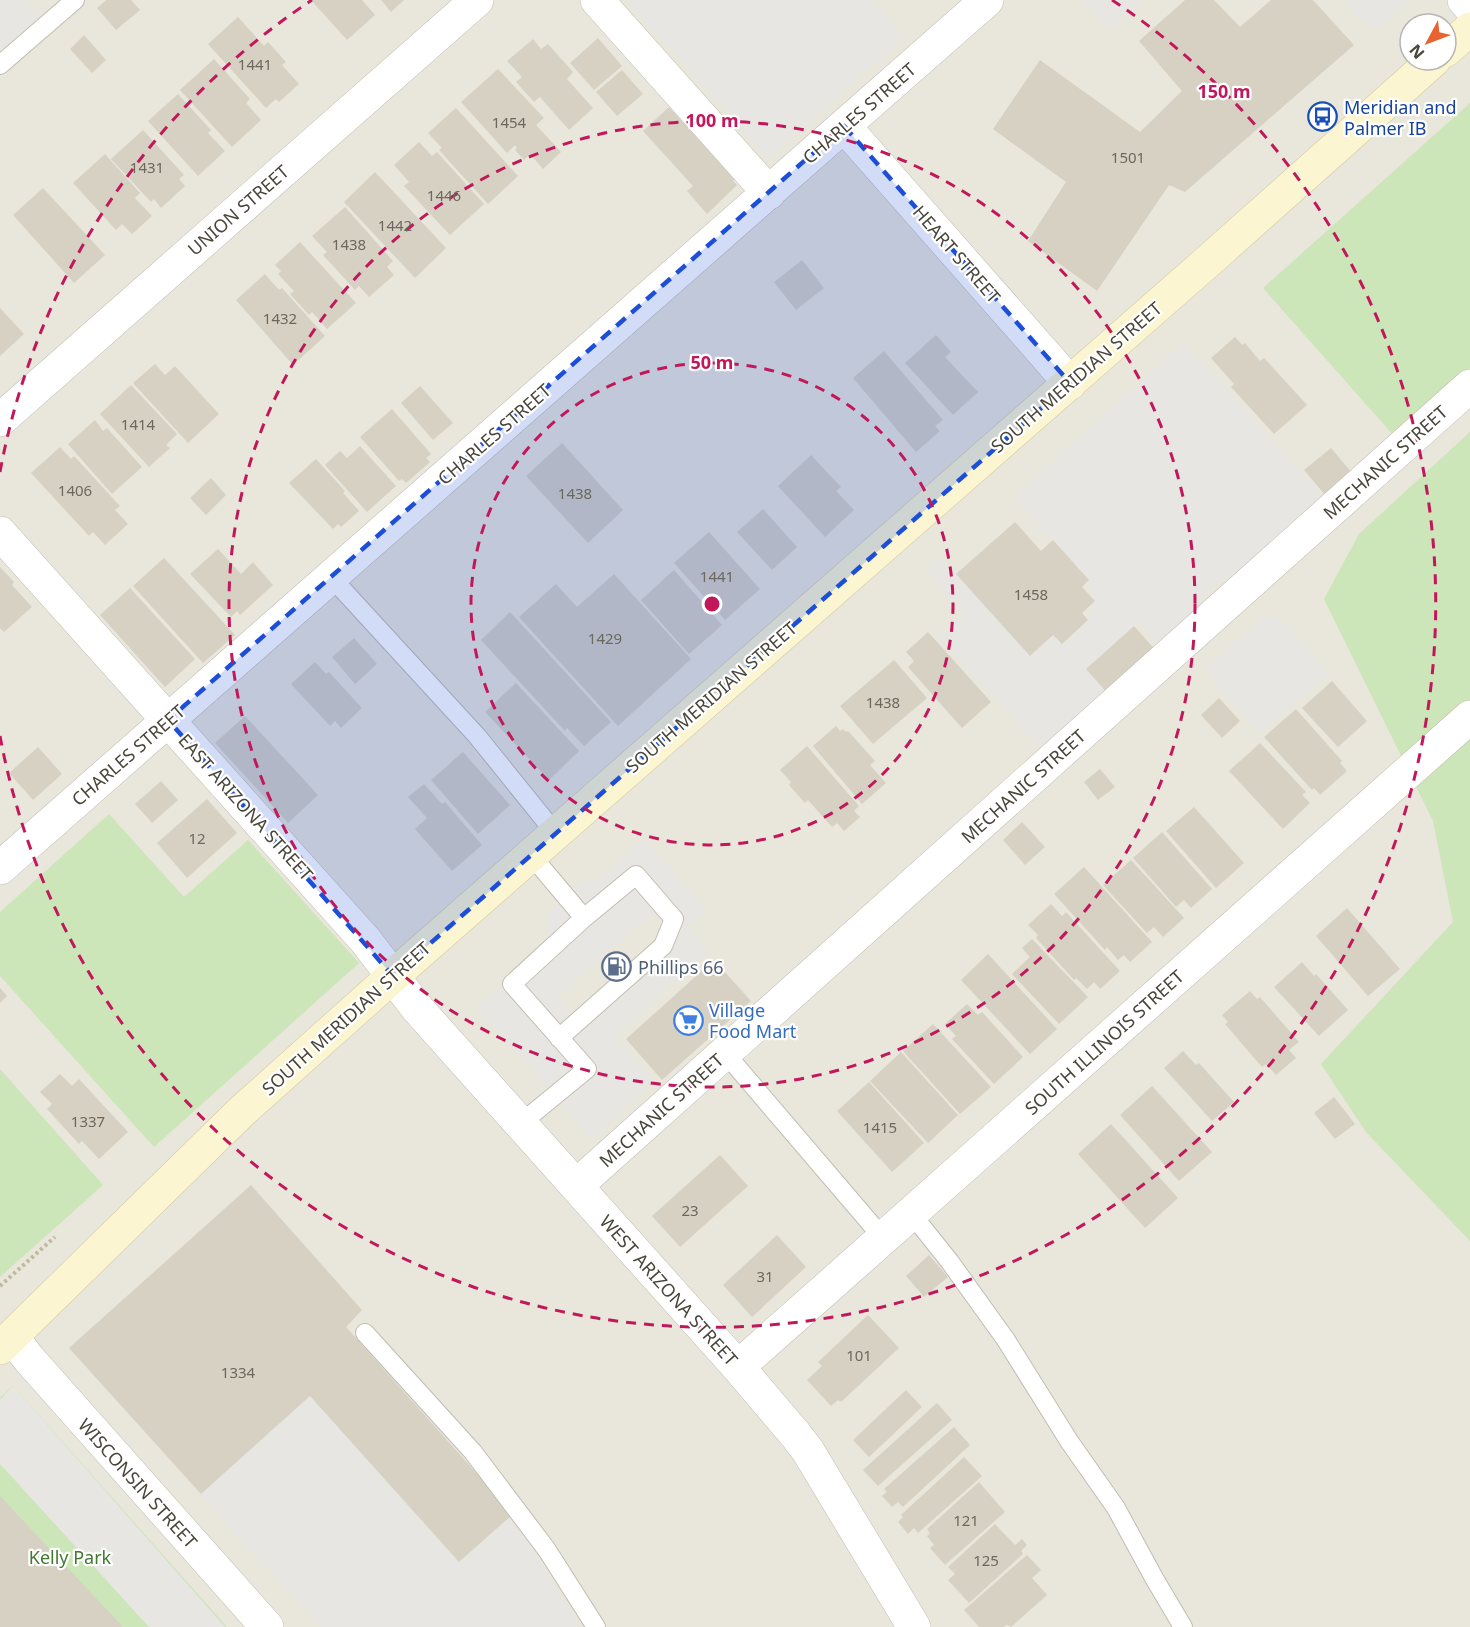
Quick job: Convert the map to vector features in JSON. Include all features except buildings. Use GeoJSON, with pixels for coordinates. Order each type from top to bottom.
{"type":"FeatureCollection","features":[{"type":"Feature","properties":{"kind":"main road"},"geometry":{"type":"LineString","coordinates":[[1458,40],[1470,29]]}},
{"type":"Feature","properties":{"kind":"main road","name":"SOUTH MERIDIAN STREET"},"geometry":{"type":"LineString","coordinates":[[6,1342],[241,1112],[1420,72]]}},
{"type":"Feature","properties":{"kind":"street","name":"UNION STREET"},"geometry":{"type":"LineString","coordinates":[[0,420],[477,0]]}},
{"type":"Feature","properties":{"kind":"street"},"geometry":{"type":"LineString","coordinates":[[597,0],[769,193]]}},
{"type":"Feature","properties":{"kind":"street","name":"CHARLES STREET"},"geometry":{"type":"LineString","coordinates":[[0,868],[987,0]]}},
{"type":"Feature","properties":{"kind":"street"},"geometry":{"type":"LineString","coordinates":[[1464,0],[1470,7]]}},
{"type":"Feature","properties":{"kind":"street","name":"HEART STREET"},"geometry":{"type":"LineString","coordinates":[[844,126],[1070,383]]}},
{"type":"Feature","properties":{"kind":"street","name":"MECHANIC STREET"},"geometry":{"type":"LineString","coordinates":[[576,1186],[1470,386]]}},
{"type":"Feature","properties":{"kind":"street","name":"EAST ARIZONA STREET"},"geometry":{"type":"LineString","coordinates":[[0,533],[366,941],[393,976]]}},
{"type":"Feature","properties":{"kind":"street","name":"SOUTH ILLINOIS STREET"},"geometry":{"type":"LineString","coordinates":[[738,1367],[1470,717]]}},
{"type":"Feature","properties":{"kind":"street","name":"WEST ARIZONA STREET"},"geometry":{"type":"LineString","coordinates":[[393,976],[423,1015],[738,1367],[795,1434],[914,1627]]}},
{"type":"Feature","properties":{"kind":"street","name":"WISCONSIN STREET"},"geometry":{"type":"LineString","coordinates":[[6,1342],[29,1359],[267,1627]]}},
{"type":"Feature","properties":{"kind":"lane"},"geometry":{"type":"LineString","coordinates":[[0,65],[75,0]]}},
{"type":"Feature","properties":{"kind":"lane"},"geometry":{"type":"LineString","coordinates":[[331,577],[477,736],[556,834]]}},
{"type":"Feature","properties":{"kind":"lane"},"geometry":{"type":"LineString","coordinates":[[531,855],[584,918]]}},
{"type":"Feature","properties":{"kind":"lane"},"geometry":{"type":"LineString","coordinates":[[520,1124],[587,1069],[559,1038],[512,984],[636,874],[674,919],[663,946],[559,1038]]}},
{"type":"Feature","properties":{"kind":"lane"},"geometry":{"type":"LineString","coordinates":[[725,1053],[883,1238]]}},
{"type":"Feature","properties":{"kind":"lane"},"geometry":{"type":"LineString","coordinates":[[911,1213],[950,1262],[1006,1340],[1070,1442],[1116,1508],[1182,1627]]}},
{"type":"Feature","properties":{"kind":"lane"},"geometry":{"type":"LineString","coordinates":[[365,1333],[473,1452],[547,1550],[596,1627]]}},
{"type":"Feature","properties":{"kind":"path"},"geometry":{"type":"LineString","coordinates":[[0,1286],[55,1237]]}},
{"type":"Feature","properties":{"kind":"highlighted area"},"geometry":{"type":"Polygon","coordinates":[[[844,126],[1070,383],[393,976],[168,720],[844,126]]]}},
{"type":"Feature","properties":{"kind":"shaded area"},"geometry":{"type":"Polygon","coordinates":[[[0,0],[1470,0],[1470,1627],[0,1627],[0,0]]]}},
{"type":"Feature","properties":{"kind":"shaded area"},"geometry":{"type":"Polygon","coordinates":[[[0,0],[22,0],[44,25],[0,63],[0,0]]]}},
{"type":"Feature","properties":{"kind":"shaded area"},"geometry":{"type":"Polygon","coordinates":[[[626,0],[872,0],[905,36],[768,158],[626,0]]]}},
{"type":"Feature","properties":{"kind":"shaded area"},"geometry":{"type":"Polygon","coordinates":[[[1080,0],[1145,0],[1110,30],[1080,0]]]}},
{"type":"Feature","properties":{"kind":"shaded area"},"geometry":{"type":"Polygon","coordinates":[[[1344,0],[1410,0],[1381,26],[1366,25],[1344,0]]]}},
{"type":"Feature","properties":{"kind":"shaded area"},"geometry":{"type":"Polygon","coordinates":[[[1184,342],[1327,502],[1248,572],[1225,577],[1205,593],[1199,612],[1161,646],[1138,620],[1086,669],[1110,696],[1043,751],[937,636],[965,613],[926,571],[942,557],[1030,656],[1053,635],[1062,644],[1088,620],[1095,601],[1089,580],[1014,497],[1184,342]]]}},
{"type":"Feature","properties":{"kind":"shaded area"},"geometry":{"type":"Polygon","coordinates":[[[1263,618],[1280,618],[1328,674],[1260,733],[1204,668],[1263,618]]]}},
{"type":"Feature","properties":{"kind":"shaded area"},"geometry":{"type":"Polygon","coordinates":[[[643,839],[708,909],[687,926],[708,951],[613,1036],[654,1080],[591,1138],[477,1007],[546,944],[549,912],[583,882],[601,877],[643,839]],[[654,912],[557,996],[580,1023],[677,939],[654,912]]]}},
{"type":"Feature","properties":{"kind":"shaded area"},"geometry":{"type":"Polygon","coordinates":[[[13,1386],[225,1627],[149,1627],[0,1464],[0,1400],[13,1386]]]}},
{"type":"Feature","properties":{"kind":"shaded area"},"geometry":{"type":"Polygon","coordinates":[[[310,1396],[459,1562],[513,1514],[578,1627],[320,1627],[201,1494],[310,1396]]]}},
{"type":"Feature","properties":{"kind":"green space"},"geometry":{"type":"Polygon","coordinates":[[[1470,103],[1470,370],[1395,437],[1263,288],[1470,103]]]}},
{"type":"Feature","properties":{"kind":"green space"},"geometry":{"type":"Polygon","coordinates":[[[1470,432],[1470,1241],[1366,1132],[1321,1064],[1453,922],[1433,821],[1324,599],[1359,534],[1470,432]]]}},
{"type":"Feature","properties":{"kind":"green space"},"geometry":{"type":"Polygon","coordinates":[[[109,814],[184,897],[248,840],[359,963],[154,1147],[0,976],[0,912],[109,814]]]}},
{"type":"Feature","properties":{"kind":"green space"},"geometry":{"type":"Polygon","coordinates":[[[0,1069],[103,1185],[0,1277],[0,1069]]]}},
{"type":"Feature","properties":{"kind":"green space","name":"Kelly Park"},"geometry":{"type":"Polygon","coordinates":[[[13,1386],[227,1627],[0,1627],[0,1398],[13,1386]]]}},
{"type":"Feature","properties":{"kind":"place","name":"Meridian and Palmer IB"},"geometry":{"type":"Point","coordinates":[1323,117]}},
{"type":"Feature","properties":{"kind":"place","name":"Phillips 66"},"geometry":{"type":"Point","coordinates":[617,967]}},
{"type":"Feature","properties":{"kind":"place","name":"Village Food Mart"},"geometry":{"type":"Point","coordinates":[688,1020]}}]}
